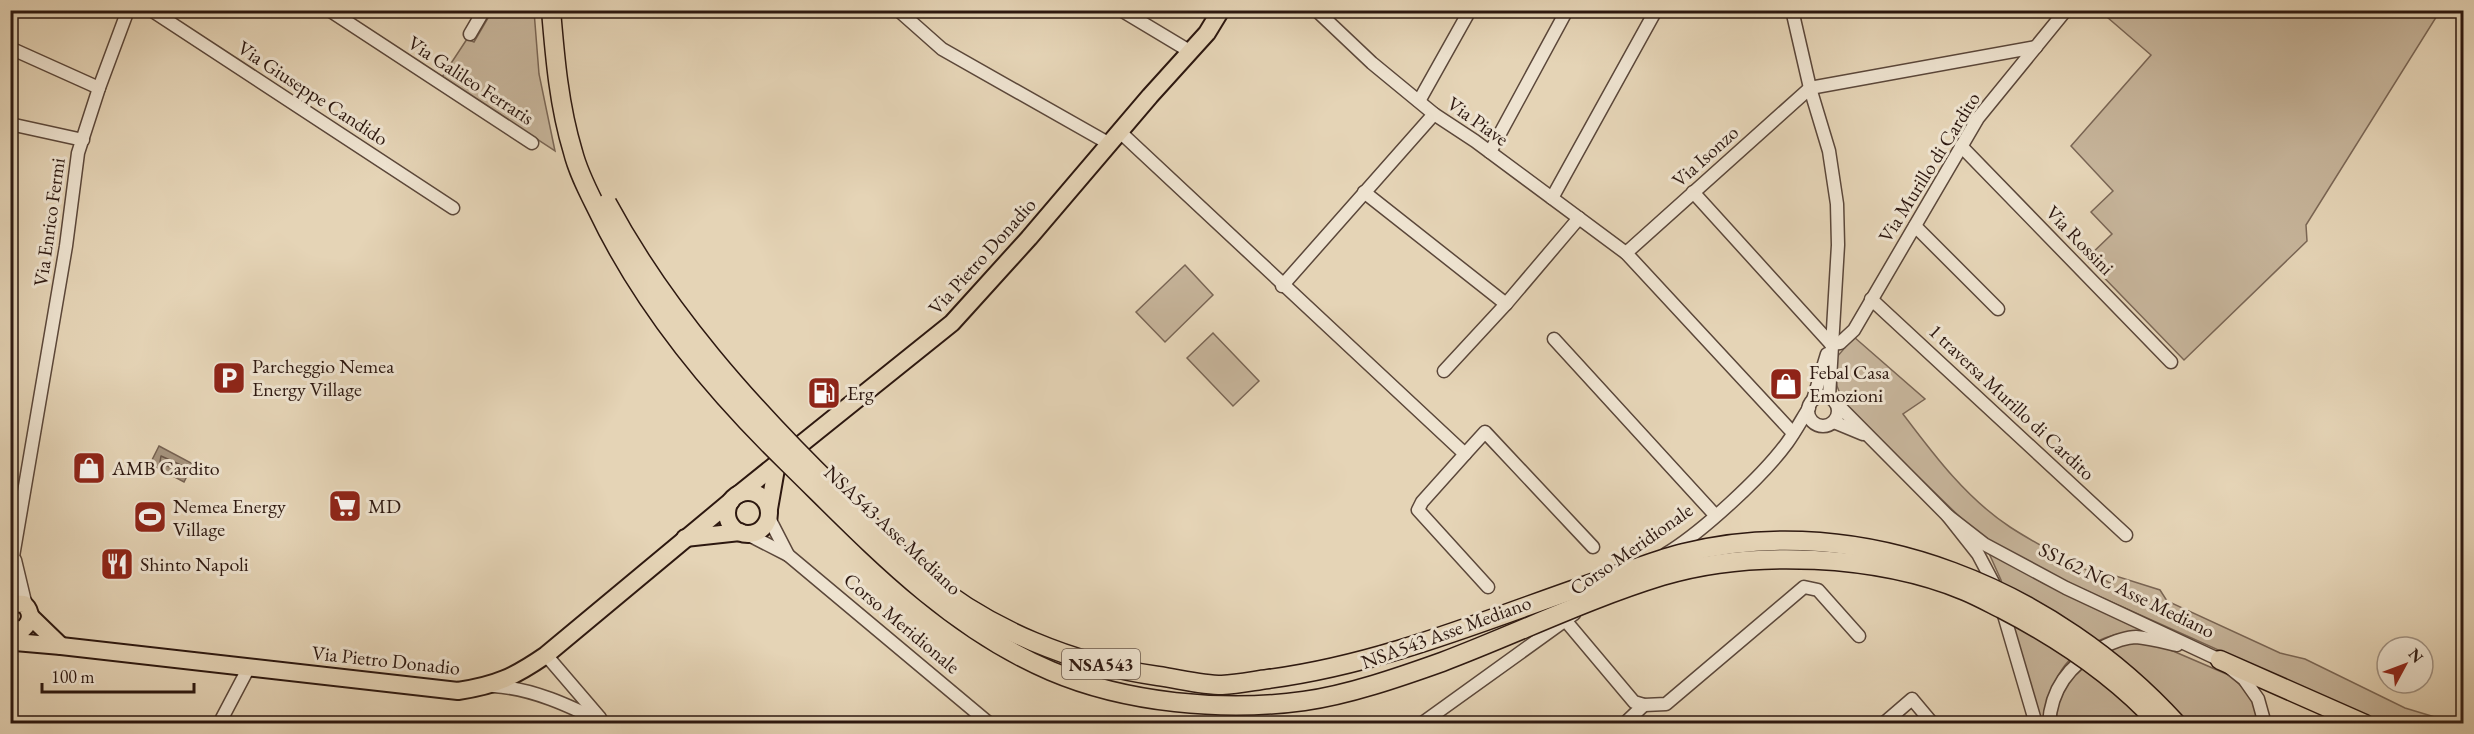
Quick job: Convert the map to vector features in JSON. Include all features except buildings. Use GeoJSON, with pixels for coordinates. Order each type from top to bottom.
{"type":"FeatureCollection","features":[{"type":"Feature","properties":{"kind":"highway","name":"NSA543 Asse Mediano"},"geometry":{"type":"LineString","coordinates":[[551,10],[556,72],[573,153],[583,181],[616,249],[674,334],[720,391],[770,445],[912,583],[979,632],[1053,672],[1131,695],[1176,703],[1227,705],[1304,701],[1355,689],[1439,663],[1586,603],[1665,575],[1724,563],[1763,559],[1803,559],[1840,562],[1914,575],[1964,590],[2052,638],[2104,675],[2159,723]]}},
{"type":"Feature","properties":{"kind":"highway","name":"NSA543 Asse Mediano"},"geometry":{"type":"LineString","coordinates":[[559,10],[562,70],[587,166],[623,234],[693,334],[782,437],[922,574],[977,615],[1043,646],[1127,672],[1220,685],[1316,673],[1425,642],[1556,594],[1683,553],[1735,543],[1827,543],[1917,560],[1966,576],[2016,599],[2062,627],[2112,663],[2177,723]]}},
{"type":"Feature","properties":{"kind":"highway"},"geometry":{"type":"LineString","coordinates":[[2220,660],[2365,723]]}},
{"type":"Feature","properties":{"kind":"main road","name":"Via Pietro Donadio"},"geometry":{"type":"LineString","coordinates":[[13,635],[61,646],[458,691],[489,686],[519,674],[546,655],[684,538],[952,323],[1029,238],[1113,137],[1191,52],[1207,33],[1221,10]]}},
{"type":"Feature","properties":{"kind":"main road"},"geometry":{"type":"LineString","coordinates":[[684,538],[760,530],[769,513],[777,463]]}},
{"type":"Feature","properties":{"kind":"main road"},"geometry":{"type":"LineString","coordinates":[[743,533],[735,529],[728,519],[728,507],[735,497],[745,492],[758,494],[763,498],[769,513]]}},
{"type":"Feature","properties":{"kind":"main road"},"geometry":{"type":"LineString","coordinates":[[13,635],[28,624],[22,608]]}},
{"type":"Feature","properties":{"kind":"main road"},"geometry":{"type":"LineString","coordinates":[[22,608],[61,646]]}},
{"type":"Feature","properties":{"kind":"street","name":"Via Enrico Fermi"},"geometry":{"type":"LineString","coordinates":[[10,574],[66,246],[78,153],[128,10]]}},
{"type":"Feature","properties":{"kind":"street","name":"Via Giuseppe Candido"},"geometry":{"type":"LineString","coordinates":[[151,10],[453,208]]}},
{"type":"Feature","properties":{"kind":"street","name":"Via Galileo Ferraris"},"geometry":{"type":"LineString","coordinates":[[329,10],[532,142]]}},
{"type":"Feature","properties":{"kind":"street"},"geometry":{"type":"LineString","coordinates":[[470,34],[484,10]]}},
{"type":"Feature","properties":{"kind":"street"},"geometry":{"type":"LineString","coordinates":[[898,10],[942,49],[1113,137],[1282,286],[1465,454]]}},
{"type":"Feature","properties":{"kind":"street"},"geometry":{"type":"LineString","coordinates":[[1121,10],[1191,52]]}},
{"type":"Feature","properties":{"kind":"street"},"geometry":{"type":"LineString","coordinates":[[1419,101],[1470,10]]}},
{"type":"Feature","properties":{"kind":"street"},"geometry":{"type":"LineString","coordinates":[[1490,152],[1567,10]]}},
{"type":"Feature","properties":{"kind":"street"},"geometry":{"type":"LineString","coordinates":[[1552,198],[1656,10]]}},
{"type":"Feature","properties":{"kind":"street"},"geometry":{"type":"LineString","coordinates":[[1792,10],[1810,88],[1829,151],[1837,204],[1838,245],[1831,344],[1832,400],[1838,412],[1828,424],[1793,433]]}},
{"type":"Feature","properties":{"kind":"street","name":"Via Murillo di Cardito"},"geometry":{"type":"LineString","coordinates":[[1831,344],[1840,343],[1854,330],[1978,118],[2066,10]]}},
{"type":"Feature","properties":{"kind":"street","name":"Via Piave"},"geometry":{"type":"LineString","coordinates":[[1324,13],[1372,63],[1434,114],[1490,152],[1626,253],[1793,433]]}},
{"type":"Feature","properties":{"kind":"street"},"geometry":{"type":"LineString","coordinates":[[10,48],[99,88]]}},
{"type":"Feature","properties":{"kind":"street"},"geometry":{"type":"LineString","coordinates":[[1810,88],[2036,48]]}},
{"type":"Feature","properties":{"kind":"street","name":"Via Isonzo"},"geometry":{"type":"LineString","coordinates":[[1626,253],[1810,88]]}},
{"type":"Feature","properties":{"kind":"street"},"geometry":{"type":"LineString","coordinates":[[1282,286],[1434,114]]}},
{"type":"Feature","properties":{"kind":"street"},"geometry":{"type":"LineString","coordinates":[[10,124],[83,140]]}},
{"type":"Feature","properties":{"kind":"street","name":"Via Rossini"},"geometry":{"type":"LineString","coordinates":[[1960,146],[2171,362]]}},
{"type":"Feature","properties":{"kind":"street"},"geometry":{"type":"LineString","coordinates":[[1364,192],[1506,304]]}},
{"type":"Feature","properties":{"kind":"street"},"geometry":{"type":"LineString","coordinates":[[1693,192],[1831,344]]}},
{"type":"Feature","properties":{"kind":"street"},"geometry":{"type":"LineString","coordinates":[[1444,371],[1506,304],[1579,218]]}},
{"type":"Feature","properties":{"kind":"street"},"geometry":{"type":"LineString","coordinates":[[1915,226],[1998,309]]}},
{"type":"Feature","properties":{"kind":"street","name":"1 traversa Murillo di Cardito"},"geometry":{"type":"LineString","coordinates":[[1871,299],[2126,535]]}},
{"type":"Feature","properties":{"kind":"street"},"geometry":{"type":"LineString","coordinates":[[1554,339],[1715,515]]}},
{"type":"Feature","properties":{"kind":"street","name":"Corso Meridionale"},"geometry":{"type":"LineString","coordinates":[[1421,723],[1565,620],[1671,551],[1715,515],[1772,461],[1793,433],[1811,404],[1831,344]]}},
{"type":"Feature","properties":{"kind":"street"},"geometry":{"type":"LineString","coordinates":[[1828,424],[1813,422],[1811,404],[1821,397],[1832,400]]}},
{"type":"Feature","properties":{"kind":"street","name":"SS162 NC Asse Mediano"},"geometry":{"type":"LineString","coordinates":[[1832,400],[1948,516],[1978,554],[1996,588],[2036,723]]}},
{"type":"Feature","properties":{"kind":"street","name":"SS162 NC Asse Mediano"},"geometry":{"type":"LineString","coordinates":[[1828,424],[1862,434],[1885,452]]}},
{"type":"Feature","properties":{"kind":"street"},"geometry":{"type":"LineString","coordinates":[[1488,587],[1418,510],[1422,502],[1485,432],[1593,547]]}},
{"type":"Feature","properties":{"kind":"street"},"geometry":{"type":"LineString","coordinates":[[769,513],[788,555]]}},
{"type":"Feature","properties":{"kind":"street","name":"SS162 NC Asse Mediano"},"geometry":{"type":"LineString","coordinates":[[1948,516],[1995,549],[2066,588],[2220,660],[2244,679],[2258,699],[2265,723]]}},
{"type":"Feature","properties":{"kind":"street"},"geometry":{"type":"LineString","coordinates":[[743,533],[788,555]]}},
{"type":"Feature","properties":{"kind":"street","name":"Via Enrico Fermi"},"geometry":{"type":"LineString","coordinates":[[14,553],[22,608]]}},
{"type":"Feature","properties":{"kind":"street","name":"Corso Meridionale"},"geometry":{"type":"LineString","coordinates":[[788,555],[990,723]]}},
{"type":"Feature","properties":{"kind":"street"},"geometry":{"type":"LineString","coordinates":[[1624,723],[1644,705],[1666,704],[1804,587],[1818,590],[1859,636]]}},
{"type":"Feature","properties":{"kind":"street","name":"Corso Meridionale"},"geometry":{"type":"LineString","coordinates":[[1565,620],[1634,702],[1644,705]]}},
{"type":"Feature","properties":{"kind":"street"},"geometry":{"type":"LineString","coordinates":[[2049,723],[2050,709],[2058,686],[2068,671],[2085,656],[2112,642],[2134,637],[2193,649]]}},
{"type":"Feature","properties":{"kind":"street"},"geometry":{"type":"LineString","coordinates":[[546,655],[604,723]]}},
{"type":"Feature","properties":{"kind":"street"},"geometry":{"type":"LineString","coordinates":[[219,723],[249,667]]}},
{"type":"Feature","properties":{"kind":"street"},"geometry":{"type":"LineString","coordinates":[[489,686],[510,687],[535,694],[574,708],[604,723]]}},
{"type":"Feature","properties":{"kind":"street"},"geometry":{"type":"LineString","coordinates":[[1883,723],[1912,699],[1933,723]]}},
{"type":"Feature","properties":{"kind":"shaded area"},"geometry":{"type":"Polygon","coordinates":[[[492,11],[534,11],[539,74],[555,151],[442,77],[467,39],[474,42],[492,11]]]}},
{"type":"Feature","properties":{"kind":"shaded area"},"geometry":{"type":"Polygon","coordinates":[[[2100,11],[2440,11],[2306,225],[2307,241],[2184,360],[2086,259],[2112,234],[2091,212],[2113,191],[2071,146],[2151,55],[2100,11]]]}},
{"type":"Feature","properties":{"kind":"shaded area"},"geometry":{"type":"Polygon","coordinates":[[[1185,265],[1213,295],[1165,342],[1136,312],[1185,265]]]}},
{"type":"Feature","properties":{"kind":"shaded area"},"geometry":{"type":"Polygon","coordinates":[[[1213,333],[1259,381],[1233,406],[1187,358],[1213,333]]]}},
{"type":"Feature","properties":{"kind":"shaded area"},"geometry":{"type":"Polygon","coordinates":[[[1854,337],[1925,399],[1903,414],[1939,460],[1979,503],[1994,516],[2034,542],[2110,583],[2116,576],[2160,590],[2167,601],[2280,653],[2305,659],[2405,708],[2448,721],[2463,723],[2381,723],[2049,574],[1989,541],[1965,522],[1851,411],[1842,399],[1837,386],[1834,365],[1836,358],[1854,337]]]}},
{"type":"Feature","properties":{"kind":"shaded area"},"geometry":{"type":"Polygon","coordinates":[[[1988,551],[2043,583],[2148,630],[2148,632],[2120,634],[2106,638],[2081,650],[2070,659],[2055,683],[2044,723],[2040,723],[2001,580],[1988,551]]]}},
{"type":"Feature","properties":{"kind":"shaded area"},"geometry":{"type":"Polygon","coordinates":[[[2137,643],[2159,645],[2231,676],[2251,696],[2261,724],[2054,724],[2062,693],[2080,668],[2106,651],[2137,643]]]}},
{"type":"Feature","properties":{"kind":"water"},"geometry":{"type":"Polygon","coordinates":[[[159,446],[193,464],[184,482],[150,464],[159,446]]]}},
{"type":"Feature","properties":{"kind":"place","name":"Parcheggio Nemea Energy Village"},"geometry":{"type":"Point","coordinates":[229,378]}},
{"type":"Feature","properties":{"kind":"place","name":"Febal Casa Emozioni"},"geometry":{"type":"Point","coordinates":[1786,384]}},
{"type":"Feature","properties":{"kind":"place","name":"Erg"},"geometry":{"type":"Point","coordinates":[824,393]}},
{"type":"Feature","properties":{"kind":"place","name":"AMB Cardito"},"geometry":{"type":"Point","coordinates":[89,468]}},
{"type":"Feature","properties":{"kind":"place","name":"MD"},"geometry":{"type":"Point","coordinates":[345,506]}},
{"type":"Feature","properties":{"kind":"place","name":"Nemea Energy Village"},"geometry":{"type":"Point","coordinates":[150,517]}},
{"type":"Feature","properties":{"kind":"place","name":"Shinto Napoli"},"geometry":{"type":"Point","coordinates":[117,564]}}]}
